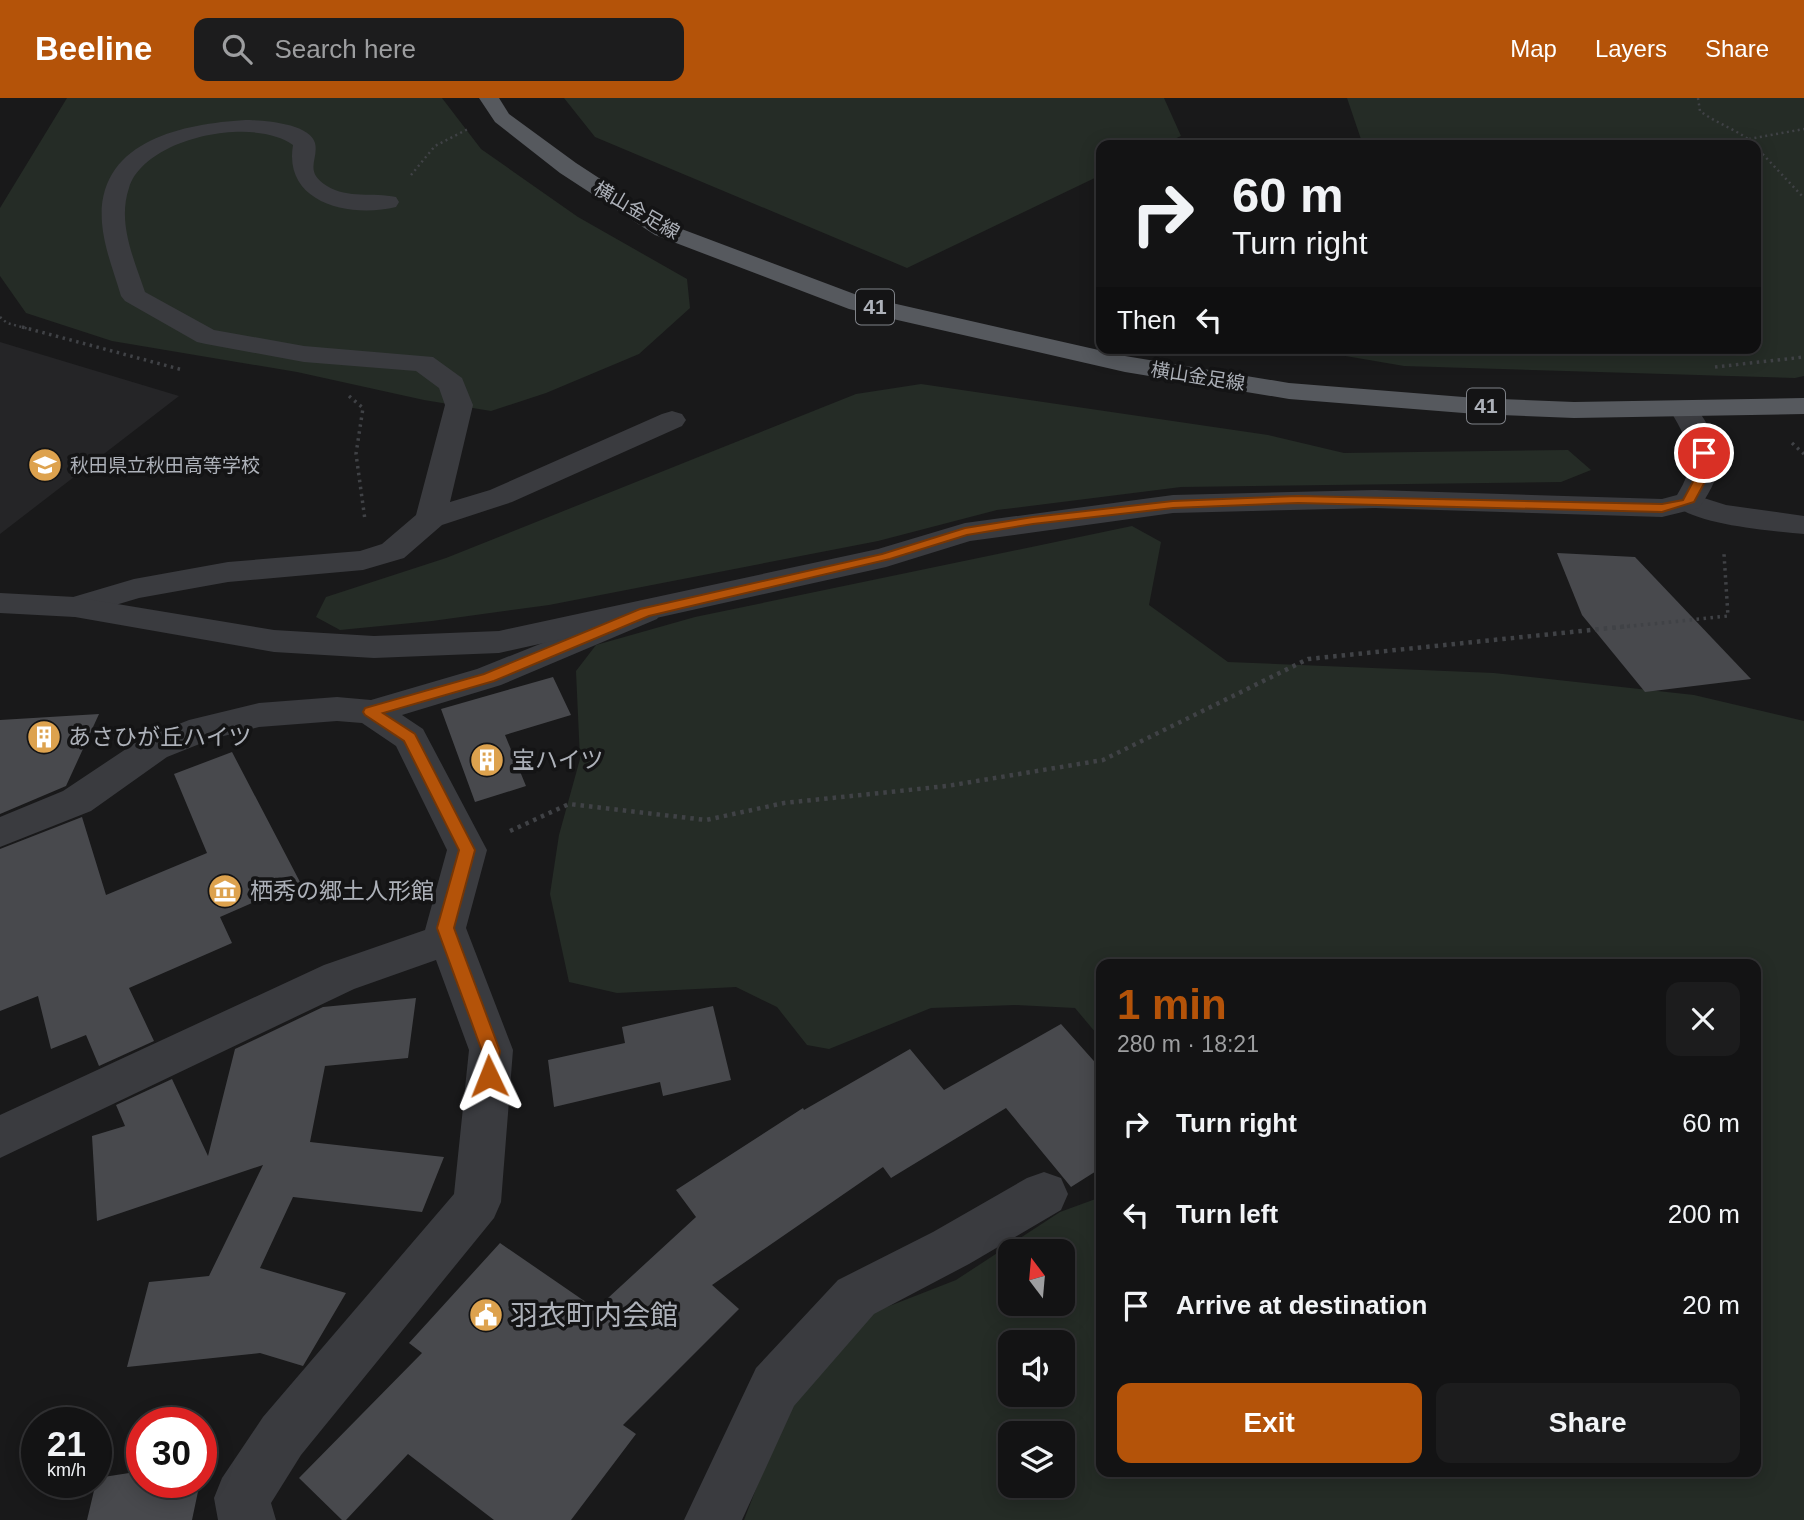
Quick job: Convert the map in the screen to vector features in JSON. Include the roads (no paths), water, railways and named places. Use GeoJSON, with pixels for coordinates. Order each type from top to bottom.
{"type":"FeatureCollection","features":[{"type":"Feature","properties":{"kind":"main road","name":"横山金足線"},"geometry":{"type":"LineString","coordinates":[[489,98],[502,118],[568,169],[663,230],[849,301],[1125,364],[1289,391],[1476,406],[1574,410],[1804,406]]}},
{"type":"Feature","properties":{"kind":"street"},"geometry":{"type":"LineString","coordinates":[[387,202],[353,202],[317,191],[302,170],[304,142],[283,130],[255,126],[233,128],[196,133],[158,145],[135,159],[124,173],[114,201],[115,232],[134,296],[206,336],[304,354],[423,363],[452,384],[459,405],[431,518]]}},
{"type":"Feature","properties":{"kind":"street"},"geometry":{"type":"LineString","coordinates":[[1684,410],[1702,439],[1707,467],[1688,502]]}},
{"type":"Feature","properties":{"kind":"street"},"geometry":{"type":"LineString","coordinates":[[75,607],[134,589],[228,572],[363,560],[393,551],[431,518],[501,496],[672,420]]}},
{"type":"Feature","properties":{"kind":"street"},"geometry":{"type":"LineString","coordinates":[[0,603],[75,607],[274,641],[374,647],[499,642],[886,557],[965,532],[1033,521],[1173,505],[1375,499],[1662,508],[1688,502],[1721,514],[1804,525]]}},
{"type":"Feature","properties":{"kind":"street"},"geometry":{"type":"LineString","coordinates":[[0,832],[76,801],[154,748],[202,729],[259,715],[337,709],[371,712],[489,677],[645,612]]}},
{"type":"Feature","properties":{"kind":"street"},"geometry":{"type":"LineString","coordinates":[[247,1520],[242,1498],[282,1436],[477,1202],[491,1051],[445,928],[467,850],[410,738],[371,712]]}},
{"type":"Feature","properties":{"kind":"street"},"geometry":{"type":"LineString","coordinates":[[0,1137],[340,977],[450,938]]}},
{"type":"Feature","properties":{"kind":"street"},"geometry":{"type":"LineString","coordinates":[[713,1520],[775,1387],[856,1297],[951,1248],[1044,1194]]}},
{"type":"Feature","properties":{"kind":"place","name":"秋田県立秋田高等学校"},"geometry":{"type":"Point","coordinates":[45,465]}},
{"type":"Feature","properties":{"kind":"place","name":"あさひが丘ハイツ"},"geometry":{"type":"Point","coordinates":[44,737]}},
{"type":"Feature","properties":{"kind":"place","name":"宝ハイツ"},"geometry":{"type":"Point","coordinates":[487,760]}},
{"type":"Feature","properties":{"kind":"place","name":"栖秀の郷土人形館"},"geometry":{"type":"Point","coordinates":[225,891]}},
{"type":"Feature","properties":{"kind":"place","name":"羽衣町内会館"},"geometry":{"type":"Point","coordinates":[486,1315]}}]}
